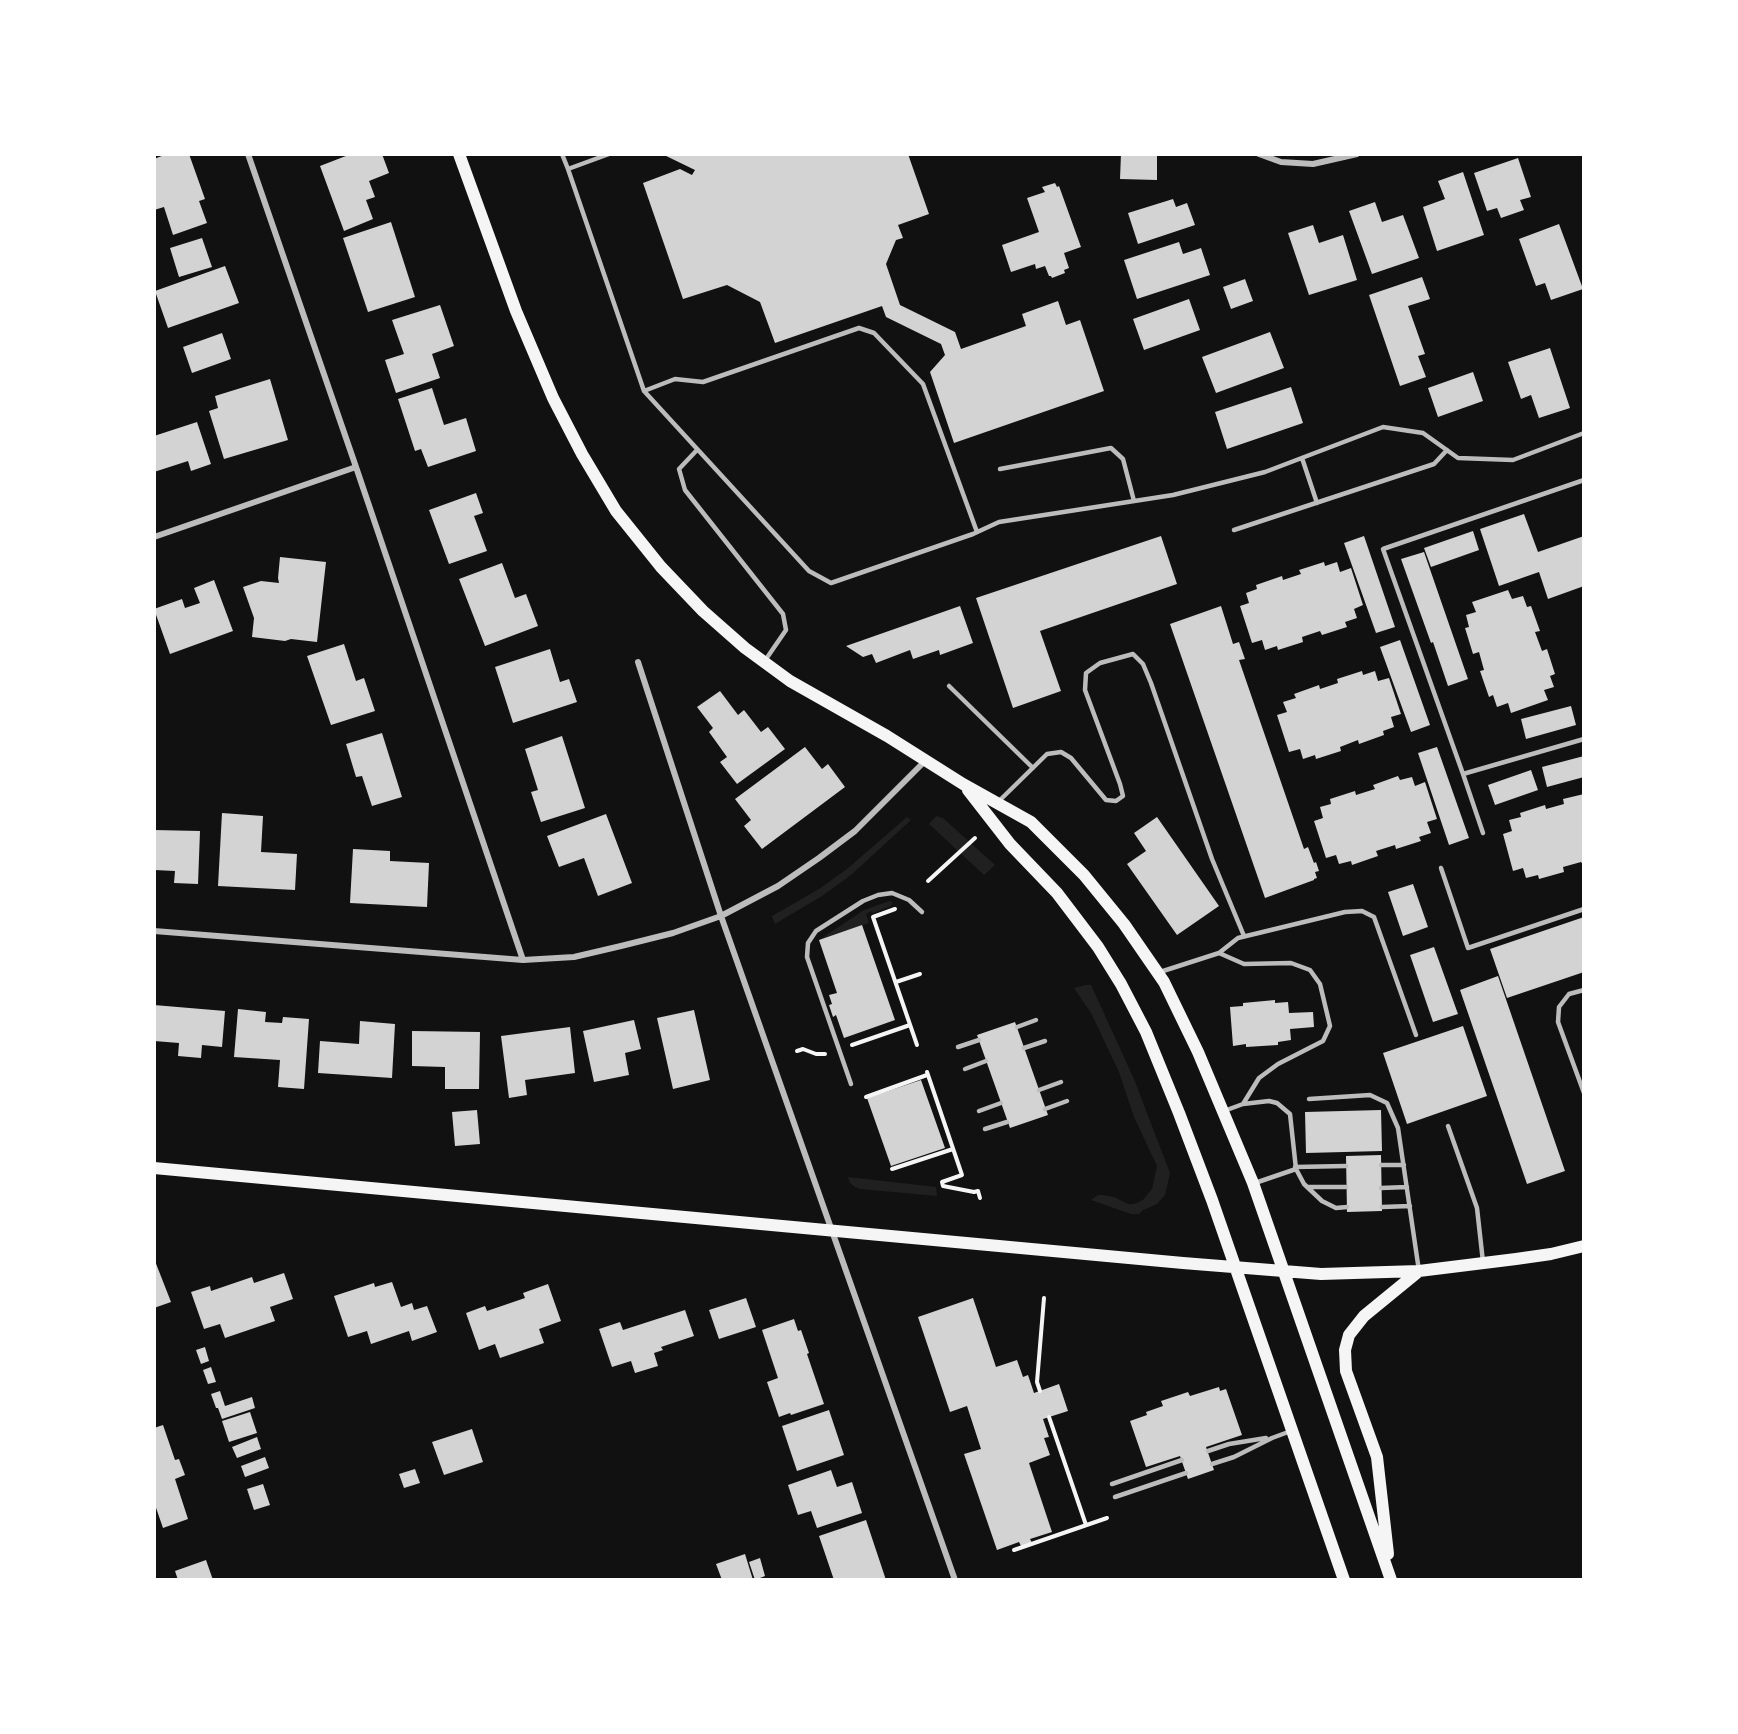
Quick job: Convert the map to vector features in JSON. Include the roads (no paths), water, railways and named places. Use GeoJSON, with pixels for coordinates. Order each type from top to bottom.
{"type":"FeatureCollection","features":[{"type":"Feature","properties":{"kind":"main road"},"geometry":{"type":"LineString","coordinates":[[459,154],[516,311],[553,398],[582,454],[616,511],[661,567],[703,611],[746,648],[790,681],[1031,822],[1084,875],[1124,924],[1164,982],[1224,1111],[1253,1183],[1391,1578]]}},
{"type":"Feature","properties":{"kind":"main road"},"geometry":{"type":"LineString","coordinates":[[963,784],[1010,844],[1057,893],[1098,947],[1121,984],[1146,1032],[1179,1113],[1236,1268],[1344,1580]]}},
{"type":"Feature","properties":{"kind":"main road"},"geometry":{"type":"LineString","coordinates":[[154,1168],[1283,1271],[1359,1274],[1419,1271],[1551,1254],[1584,1246]]}},
{"type":"Feature","properties":{"kind":"main road"},"geometry":{"type":"LineString","coordinates":[[1391,1578],[1377,1457],[1346,1371],[1345,1350],[1349,1335],[1364,1317],[1419,1271]]}},
{"type":"Feature","properties":{"kind":"street"},"geometry":{"type":"LineString","coordinates":[[248,154],[524,960]]}},
{"type":"Feature","properties":{"kind":"street"},"geometry":{"type":"LineString","coordinates":[[1259,154],[1281,162],[1313,164],[1357,154]]}},
{"type":"Feature","properties":{"kind":"street"},"geometry":{"type":"LineString","coordinates":[[154,537],[356,467]]}},
{"type":"Feature","properties":{"kind":"street"},"geometry":{"type":"LineString","coordinates":[[638,662],[721,916],[955,1580]]}},
{"type":"Feature","properties":{"kind":"street"},"geometry":{"type":"LineString","coordinates":[[154,931],[524,960],[574,957],[673,933],[721,916],[778,886],[855,831],[927,760]]}},
{"type":"Feature","properties":{"kind":"lane"},"geometry":{"type":"LineString","coordinates":[[562,154],[644,391],[809,571],[831,583],[999,522],[1173,495],[1265,472],[1383,427],[1423,433],[1458,458],[1513,460],[1584,433]]}},
{"type":"Feature","properties":{"kind":"lane"},"geometry":{"type":"LineString","coordinates":[[568,170],[609,154]]}},
{"type":"Feature","properties":{"kind":"lane"},"geometry":{"type":"LineString","coordinates":[[644,391],[675,379],[703,382],[859,328],[874,333],[923,384],[976,532]]}},
{"type":"Feature","properties":{"kind":"lane"},"geometry":{"type":"LineString","coordinates":[[1000,469],[1111,448],[1123,459],[1134,501]]}},
{"type":"Feature","properties":{"kind":"lane"},"geometry":{"type":"LineString","coordinates":[[698,450],[679,469],[685,490],[783,614],[786,630],[764,662]]}},
{"type":"Feature","properties":{"kind":"lane"},"geometry":{"type":"LineString","coordinates":[[1234,530],[1434,464],[1447,450]]}},
{"type":"Feature","properties":{"kind":"lane"},"geometry":{"type":"LineString","coordinates":[[1302,458],[1317,503]]}},
{"type":"Feature","properties":{"kind":"lane"},"geometry":{"type":"LineString","coordinates":[[1483,833],[1383,549],[1584,480]]}},
{"type":"Feature","properties":{"kind":"lane"},"geometry":{"type":"LineString","coordinates":[[997,803],[1047,753],[1061,752],[1071,758],[1106,800],[1116,801],[1123,796],[1085,690],[1086,673],[1100,663],[1132,654],[1143,664],[1151,683],[1212,859],[1244,936]]}},
{"type":"Feature","properties":{"kind":"lane"},"geometry":{"type":"LineString","coordinates":[[949,686],[1033,768]]}},
{"type":"Feature","properties":{"kind":"lane"},"geometry":{"type":"LineString","coordinates":[[1463,774],[1584,739]]}},
{"type":"Feature","properties":{"kind":"lane"},"geometry":{"type":"LineString","coordinates":[[1440,868],[1468,948],[1584,909]]}},
{"type":"Feature","properties":{"kind":"lane"},"geometry":{"type":"LineString","coordinates":[[851,1084],[807,957],[808,943],[816,931],[863,901],[878,895],[892,893],[900,896],[909,900],[922,912]]}},
{"type":"Feature","properties":{"kind":"lane"},"geometry":{"type":"LineString","coordinates":[[1158,973],[1219,953],[1244,936],[1345,912],[1362,911],[1374,917],[1416,1035]]}},
{"type":"Feature","properties":{"kind":"lane"},"geometry":{"type":"LineString","coordinates":[[1219,953],[1244,964],[1291,963],[1310,970],[1320,984],[1330,1026],[1323,1041],[1278,1064],[1259,1078],[1243,1104]]}},
{"type":"Feature","properties":{"kind":"lane"},"geometry":{"type":"LineString","coordinates":[[1584,990],[1569,994],[1559,1007],[1558,1022],[1584,1093]]}},
{"type":"Feature","properties":{"kind":"lane"},"geometry":{"type":"LineString","coordinates":[[1017,1027],[1036,1020]]}},
{"type":"Feature","properties":{"kind":"lane"},"geometry":{"type":"LineString","coordinates":[[958,1047],[979,1040]]}},
{"type":"Feature","properties":{"kind":"lane"},"geometry":{"type":"LineString","coordinates":[[1024,1048],[1045,1041]]}},
{"type":"Feature","properties":{"kind":"lane"},"geometry":{"type":"LineString","coordinates":[[964,1069],[987,1061]]}},
{"type":"Feature","properties":{"kind":"lane"},"geometry":{"type":"LineString","coordinates":[[1039,1090],[1061,1082]]}},
{"type":"Feature","properties":{"kind":"lane"},"geometry":{"type":"LineString","coordinates":[[1308,1099],[1370,1095],[1388,1103],[1398,1128],[1419,1271]]}},
{"type":"Feature","properties":{"kind":"lane"},"geometry":{"type":"LineString","coordinates":[[1046,1109],[1067,1101]]}},
{"type":"Feature","properties":{"kind":"lane"},"geometry":{"type":"LineString","coordinates":[[1224,1111],[1243,1104],[1277,1102],[1290,1114],[1296,1168],[1307,1187],[1322,1201],[1336,1208],[1347,1207]]}},
{"type":"Feature","properties":{"kind":"lane"},"geometry":{"type":"LineString","coordinates":[[979,1111],[1001,1103]]}},
{"type":"Feature","properties":{"kind":"lane"},"geometry":{"type":"LineString","coordinates":[[986,1129],[1007,1122]]}},
{"type":"Feature","properties":{"kind":"lane"},"geometry":{"type":"LineString","coordinates":[[1448,1126],[1477,1208],[1484,1264]]}},
{"type":"Feature","properties":{"kind":"lane"},"geometry":{"type":"LineString","coordinates":[[1381,1165],[1404,1165]]}},
{"type":"Feature","properties":{"kind":"lane"},"geometry":{"type":"LineString","coordinates":[[1253,1183],[1296,1168],[1346,1166]]}},
{"type":"Feature","properties":{"kind":"lane"},"geometry":{"type":"LineString","coordinates":[[1307,1187],[1346,1187]]}},
{"type":"Feature","properties":{"kind":"lane"},"geometry":{"type":"LineString","coordinates":[[1381,1188],[1407,1187]]}},
{"type":"Feature","properties":{"kind":"lane"},"geometry":{"type":"LineString","coordinates":[[1382,1207],[1410,1206]]}},
{"type":"Feature","properties":{"kind":"lane"},"geometry":{"type":"LineString","coordinates":[[1212,1464],[1234,1457],[1291,1431]]}},
{"type":"Feature","properties":{"kind":"lane"},"geometry":{"type":"LineString","coordinates":[[1208,1451],[1229,1444],[1272,1438]]}},
{"type":"Feature","properties":{"kind":"lane"},"geometry":{"type":"LineString","coordinates":[[1112,1484],[1182,1460]]}},
{"type":"Feature","properties":{"kind":"lane"},"geometry":{"type":"LineString","coordinates":[[1116,1497],[1186,1473]]}}]}
